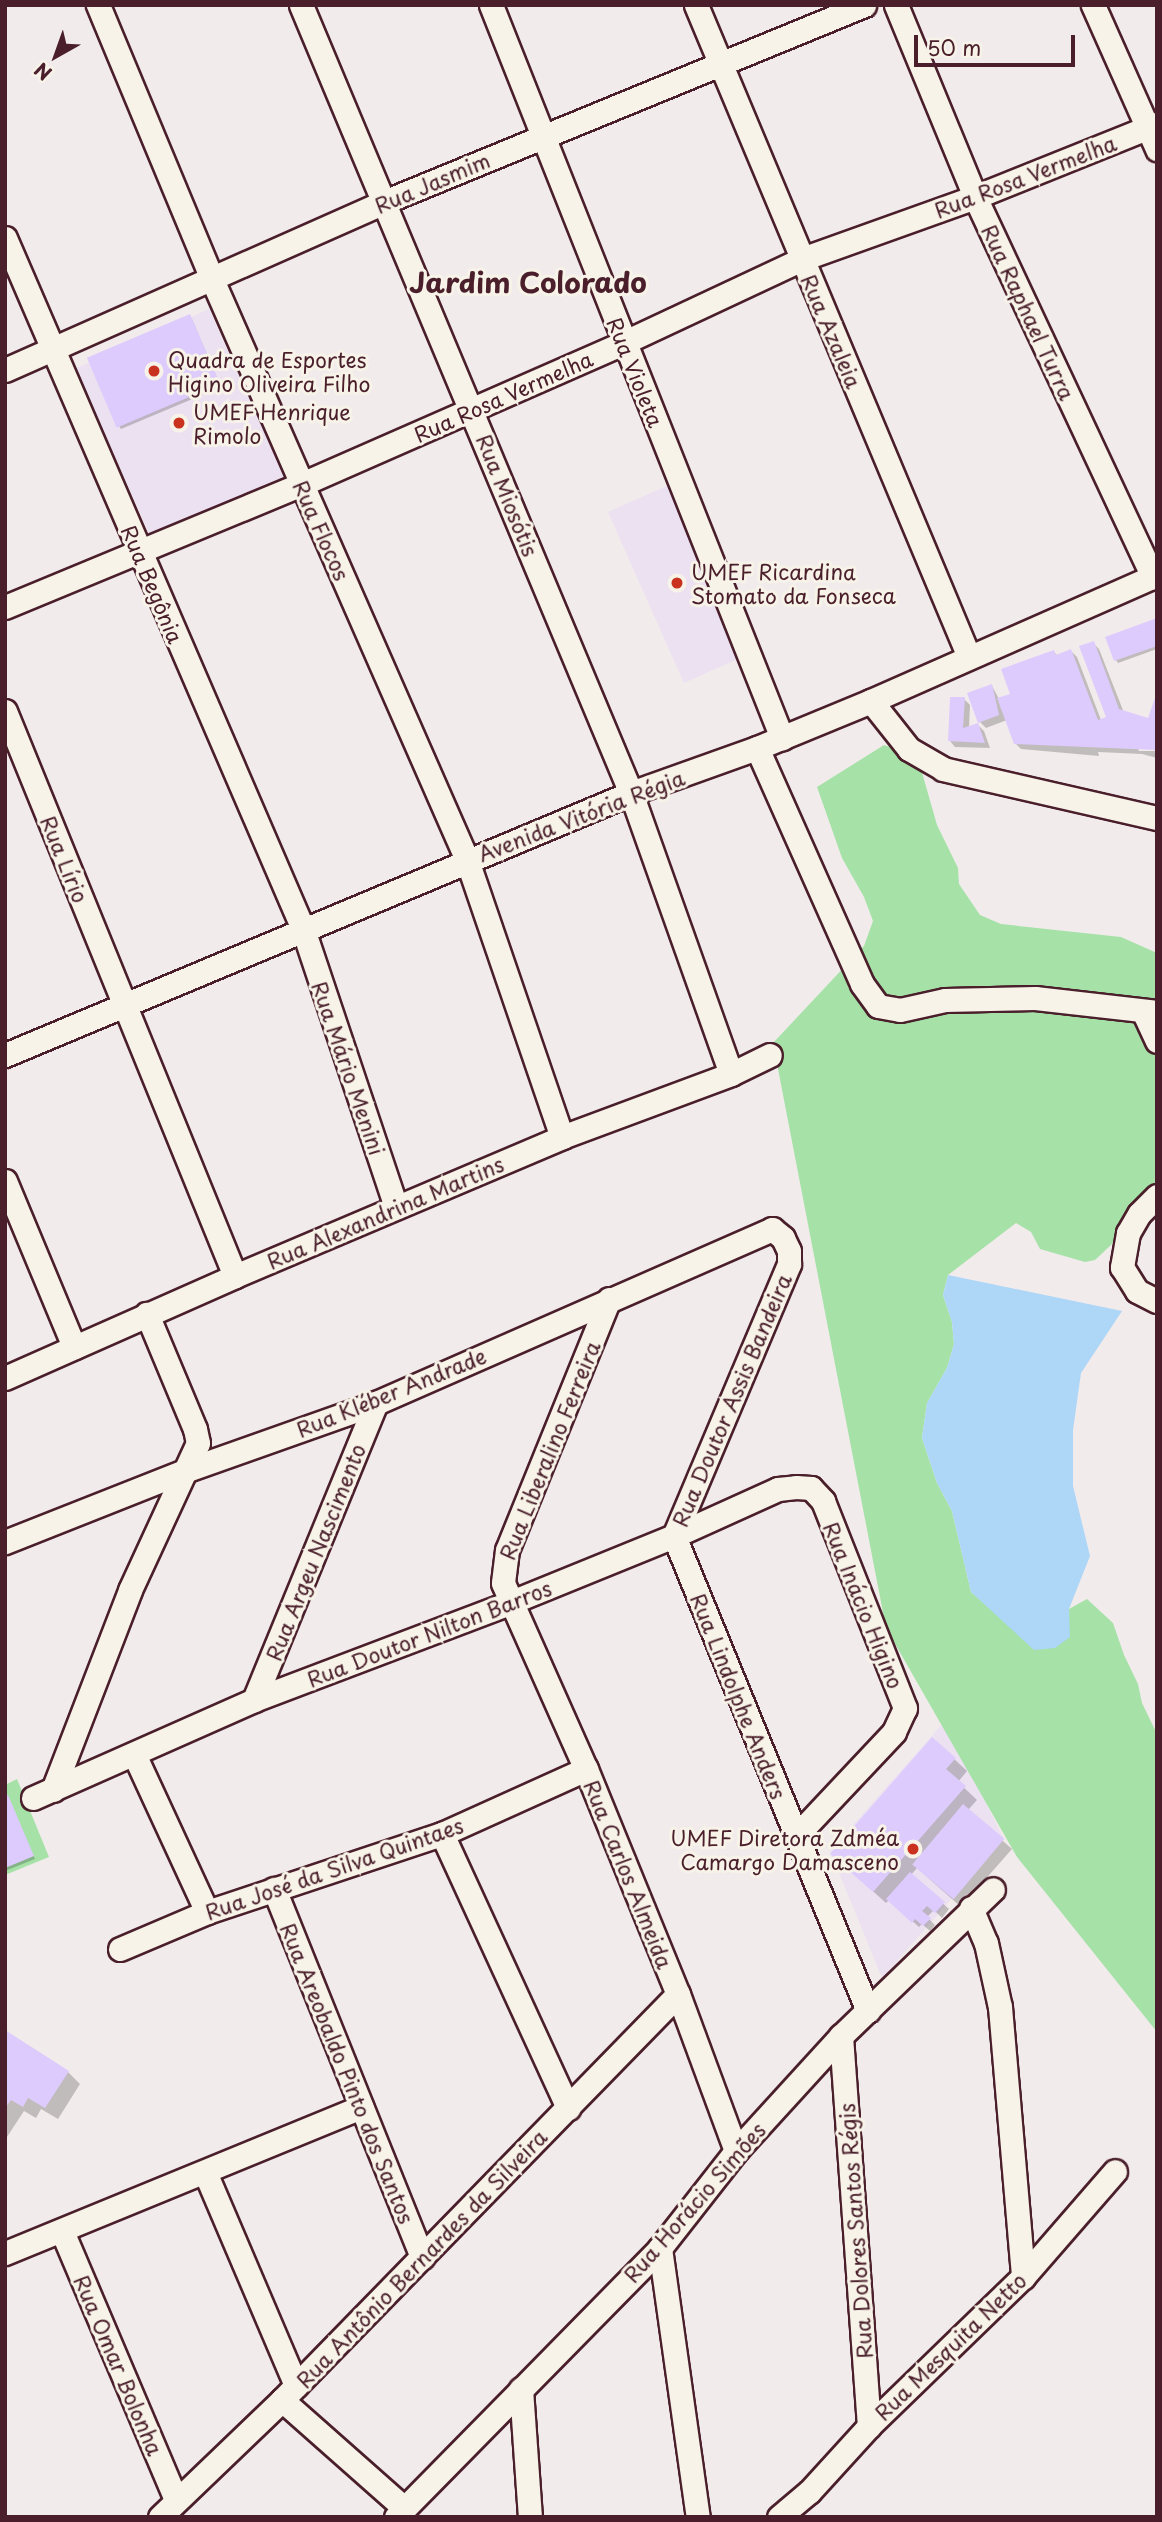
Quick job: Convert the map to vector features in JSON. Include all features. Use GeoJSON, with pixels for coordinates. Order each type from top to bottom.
{"type":"FeatureCollection","features":[{"type":"Feature","properties":{"kind":"street","name":"Rua Flocos"},"geometry":{"type":"LineString","coordinates":[[98,5],[211,277],[467,860],[562,1136]]}},
{"type":"Feature","properties":{"kind":"street","name":"Rua Miosótis"},"geometry":{"type":"LineString","coordinates":[[301,5],[631,793],[731,1074]]}},
{"type":"Feature","properties":{"kind":"street","name":"Rua Violeta"},"geometry":{"type":"LineString","coordinates":[[491,5],[782,738]]}},
{"type":"Feature","properties":{"kind":"street","name":"Rua Azaleia"},"geometry":{"type":"LineString","coordinates":[[696,5],[969,657]]}},
{"type":"Feature","properties":{"kind":"street","name":"Rua Jasmim"},"geometry":{"type":"LineString","coordinates":[[5,370],[384,202],[864,5]]}},
{"type":"Feature","properties":{"kind":"street","name":"Rua Raphael Turra"},"geometry":{"type":"LineString","coordinates":[[896,5],[975,197],[1155,577]]}},
{"type":"Feature","properties":{"kind":"street"},"geometry":{"type":"LineString","coordinates":[[1093,5],[1154,134]]}},
{"type":"Feature","properties":{"kind":"street","name":"Rua Rosa Vermelha"},"geometry":{"type":"LineString","coordinates":[[5,607],[139,553],[472,410],[802,259],[1154,134]]}},
{"type":"Feature","properties":{"kind":"street","name":"Rua Begônia"},"geometry":{"type":"LineString","coordinates":[[5,238],[303,929]]}},
{"type":"Feature","properties":{"kind":"street","name":"Avenida Vitória Régia"},"geometry":{"type":"LineString","coordinates":[[5,1055],[631,793],[757,748],[872,701],[1155,577]]}},
{"type":"Feature","properties":{"kind":"street"},"geometry":{"type":"LineString","coordinates":[[872,701],[909,749],[943,769],[1157,818]]}},
{"type":"Feature","properties":{"kind":"street","name":"Rua Lírio"},"geometry":{"type":"LineString","coordinates":[[5,711],[235,1276]]}},
{"type":"Feature","properties":{"kind":"street"},"geometry":{"type":"LineString","coordinates":[[757,748],[862,984],[878,1006],[900,1010],[945,1000],[1035,998],[1150,1012],[1157,1041]]}},
{"type":"Feature","properties":{"kind":"street","name":"Rua Mário Menini"},"geometry":{"type":"LineString","coordinates":[[303,929],[396,1207]]}},
{"type":"Feature","properties":{"kind":"street","name":"Rua Alexandrina Martins"},"geometry":{"type":"LineString","coordinates":[[5,1378],[147,1314],[562,1136],[731,1074],[770,1055]]}},
{"type":"Feature","properties":{"kind":"street"},"geometry":{"type":"LineString","coordinates":[[5,1181],[74,1347]]}},
{"type":"Feature","properties":{"kind":"street"},"geometry":{"type":"LineString","coordinates":[[1157,1196],[1139,1214],[1128,1233],[1122,1267],[1137,1291],[1157,1301]]}},
{"type":"Feature","properties":{"kind":"street","name":"Rua Kléber Andrade"},"geometry":{"type":"LineString","coordinates":[[5,1542],[187,1470],[376,1403],[772,1229]]}},
{"type":"Feature","properties":{"kind":"street","name":"Rua Doutor Assis Bandeira"},"geometry":{"type":"LineString","coordinates":[[674,1536],[789,1264],[789,1251],[783,1238],[772,1229]]}},
{"type":"Feature","properties":{"kind":"street","name":"Rua Liberalino Ferreira"},"geometry":{"type":"LineString","coordinates":[[509,1603],[502,1569],[507,1550],[609,1299]]}},
{"type":"Feature","properties":{"kind":"street"},"geometry":{"type":"LineString","coordinates":[[147,1314],[195,1429],[198,1443],[187,1470]]}},
{"type":"Feature","properties":{"kind":"street","name":"Rua Argeu Nascimento"},"geometry":{"type":"LineString","coordinates":[[254,1700],[376,1403]]}},
{"type":"Feature","properties":{"kind":"street","name":"Rua Doutor Nilton Barros"},"geometry":{"type":"LineString","coordinates":[[187,1470],[130,1590],[43,1794],[254,1700],[509,1603],[674,1536],[778,1489],[811,1488],[823,1501]]}},
{"type":"Feature","properties":{"kind":"street","name":"Rua Inácio Higino"},"geometry":{"type":"LineString","coordinates":[[796,1836],[894,1732],[902,1720],[905,1708],[823,1501]]}},
{"type":"Feature","properties":{"kind":"street","name":"Rua Lindolphe Anders"},"geometry":{"type":"LineString","coordinates":[[674,1536],[868,2011]]}},
{"type":"Feature","properties":{"kind":"street","name":"Rua Carlos Almeida"},"geometry":{"type":"LineString","coordinates":[[509,1603],[586,1769],[678,1994],[736,2151]]}},
{"type":"Feature","properties":{"kind":"street"},"geometry":{"type":"LineString","coordinates":[[134,1754],[207,1912]]}},
{"type":"Feature","properties":{"kind":"street","name":"Rua José da Silva Quintaes"},"geometry":{"type":"LineString","coordinates":[[120,1949],[207,1912],[442,1834],[586,1769]]}},
{"type":"Feature","properties":{"kind":"street"},"geometry":{"type":"LineString","coordinates":[[442,1834],[568,2108]]}},
{"type":"Feature","properties":{"kind":"street","name":"Rua Areobaldo Pinto dos Santos"},"geometry":{"type":"LineString","coordinates":[[274,1889],[422,2257]]}},
{"type":"Feature","properties":{"kind":"street","name":"Rua Horácio Simões"},"geometry":{"type":"LineString","coordinates":[[400,2512],[660,2248],[736,2151],[841,2036],[993,1889]]}},
{"type":"Feature","properties":{"kind":"street"},"geometry":{"type":"LineString","coordinates":[[971,1908],[986,1943],[1000,2007],[1023,2277]]}},
{"type":"Feature","properties":{"kind":"street","name":"Rua Antônio Bernardes da Silveira"},"geometry":{"type":"LineString","coordinates":[[160,2517],[289,2393],[678,1994]]}},
{"type":"Feature","properties":{"kind":"street","name":"Rua Dolores Santos Régis"},"geometry":{"type":"LineString","coordinates":[[841,2036],[869,2426]]}},
{"type":"Feature","properties":{"kind":"street"},"geometry":{"type":"LineString","coordinates":[[5,2253],[361,2107]]}},
{"type":"Feature","properties":{"kind":"street","name":"Rua Mesquita Netto"},"geometry":{"type":"LineString","coordinates":[[779,2517],[809,2493],[869,2426],[1023,2277],[1115,2171]]}},
{"type":"Feature","properties":{"kind":"street"},"geometry":{"type":"LineString","coordinates":[[205,2172],[289,2393],[400,2512]]}},
{"type":"Feature","properties":{"kind":"street","name":"Rua Omar Bolonha"},"geometry":{"type":"LineString","coordinates":[[62,2231],[176,2499]]}},
{"type":"Feature","properties":{"kind":"street"},"geometry":{"type":"LineString","coordinates":[[660,2248],[698,2517]]}},
{"type":"Feature","properties":{"kind":"street"},"geometry":{"type":"LineString","coordinates":[[521,2389],[530,2517]]}},
{"type":"Feature","properties":{"kind":"shaded area","name":"UMEF Henrique Rimolo"},"geometry":{"type":"Polygon","coordinates":[[[209,309],[284,478],[151,537],[76,368],[209,309]]]}},
{"type":"Feature","properties":{"kind":"shaded area","name":"UMEF Ricardina Stomato da Fonseca"},"geometry":{"type":"Polygon","coordinates":[[[671,484],[747,655],[684,683],[608,512],[671,484]]]}},
{"type":"Feature","properties":{"kind":"shaded area","name":"UMEF Diretora Zdméa Camargo Damasceno"},"geometry":{"type":"Polygon","coordinates":[[[944,1722],[1004,1839],[882,1978],[830,1851],[944,1722]]]}},
{"type":"Feature","properties":{"kind":"green space"},"geometry":{"type":"Polygon","coordinates":[[[884,745],[905,752],[921,769],[937,825],[958,868],[959,884],[980,915],[1001,924],[1121,937],[1157,953],[1157,1183],[1111,1245],[1095,1260],[1085,1262],[1040,1249],[1031,1232],[1016,1223],[948,1275],[943,1295],[952,1322],[954,1344],[947,1368],[927,1403],[922,1438],[937,1483],[952,1511],[971,1592],[999,1616],[1069,1637],[1069,1609],[1087,1599],[1113,1623],[1138,1684],[1142,1703],[1157,1734],[1157,2032],[1017,1857],[886,1628],[773,1043],[864,946],[873,921],[864,897],[842,858],[817,787],[884,745]]]}},
{"type":"Feature","properties":{"kind":"green space"},"geometry":{"type":"Polygon","coordinates":[[[17,1779],[49,1857],[5,1875],[5,1785],[17,1779]]]}},
{"type":"Feature","properties":{"kind":"water"},"geometry":{"type":"Polygon","coordinates":[[[948,1275],[1122,1311],[1081,1373],[1073,1430],[1073,1486],[1090,1556],[1069,1609],[1070,1637],[1055,1648],[1034,1650],[971,1592],[952,1511],[937,1483],[922,1438],[927,1403],[947,1368],[954,1344],[952,1322],[943,1295],[948,1275]]]}},
{"type":"Feature","properties":{"kind":"building","name":"Quadra de Esportes Higino Oliveira Filho"},"geometry":{"type":"Polygon","coordinates":[[[190,314],[220,384],[117,428],[87,358],[190,314]]]}},
{"type":"Feature","properties":{"kind":"building"},"geometry":{"type":"Polygon","coordinates":[[[1157,618],[1157,646],[1114,661],[1105,637],[1157,618]]]}},
{"type":"Feature","properties":{"kind":"building"},"geometry":{"type":"Polygon","coordinates":[[[1094,641],[1119,709],[1148,718],[1157,692],[1157,750],[1014,744],[997,698],[1010,694],[1001,669],[1054,650],[1056,655],[1071,649],[1098,720],[1106,717],[1079,646],[1094,641]]]}},
{"type":"Feature","properties":{"kind":"building"},"geometry":{"type":"Polygon","coordinates":[[[992,684],[999,715],[978,723],[967,693],[992,684]]]}},
{"type":"Feature","properties":{"kind":"building"},"geometry":{"type":"Polygon","coordinates":[[[950,697],[965,697],[963,728],[978,723],[985,743],[948,741],[950,697]]]}},
{"type":"Feature","properties":{"kind":"building"},"geometry":{"type":"Polygon","coordinates":[[[932,1737],[956,1758],[946,1769],[966,1786],[873,1892],[830,1854],[932,1737]]]}},
{"type":"Feature","properties":{"kind":"building"},"geometry":{"type":"Polygon","coordinates":[[[8,1795],[34,1856],[5,1868],[5,1796],[8,1795]]]}},
{"type":"Feature","properties":{"kind":"building"},"geometry":{"type":"Polygon","coordinates":[[[963,1804],[1004,1839],[954,1899],[912,1865],[963,1804]]]}},
{"type":"Feature","properties":{"kind":"building"},"geometry":{"type":"Polygon","coordinates":[[[910,1872],[945,1902],[935,1913],[927,1906],[922,1911],[931,1918],[923,1926],[915,1919],[912,1923],[886,1899],[910,1872]]]}},
{"type":"Feature","properties":{"kind":"building"},"geometry":{"type":"Polygon","coordinates":[[[5,2030],[69,2071],[45,2108],[28,2098],[23,2107],[11,2100],[5,2108],[5,2030]]]}},
{"type":"Feature","properties":{"kind":"place","name":"Quadra de Esportes Higino Oliveira Filho"},"geometry":{"type":"Point","coordinates":[154,371]}},
{"type":"Feature","properties":{"kind":"place","name":"UMEF Henrique Rimolo"},"geometry":{"type":"Point","coordinates":[179,423]}},
{"type":"Feature","properties":{"kind":"place","name":"UMEF Ricardina Stomato da Fonseca"},"geometry":{"type":"Point","coordinates":[677,583]}},
{"type":"Feature","properties":{"kind":"place","name":"UMEF Diretora Zdméa Camargo Damasceno"},"geometry":{"type":"Point","coordinates":[913,1849]}},
{"type":"Feature","properties":{"kind":"district","name":"Jardim Colorado"},"geometry":{"type":"Point","coordinates":[528,282]}}]}
